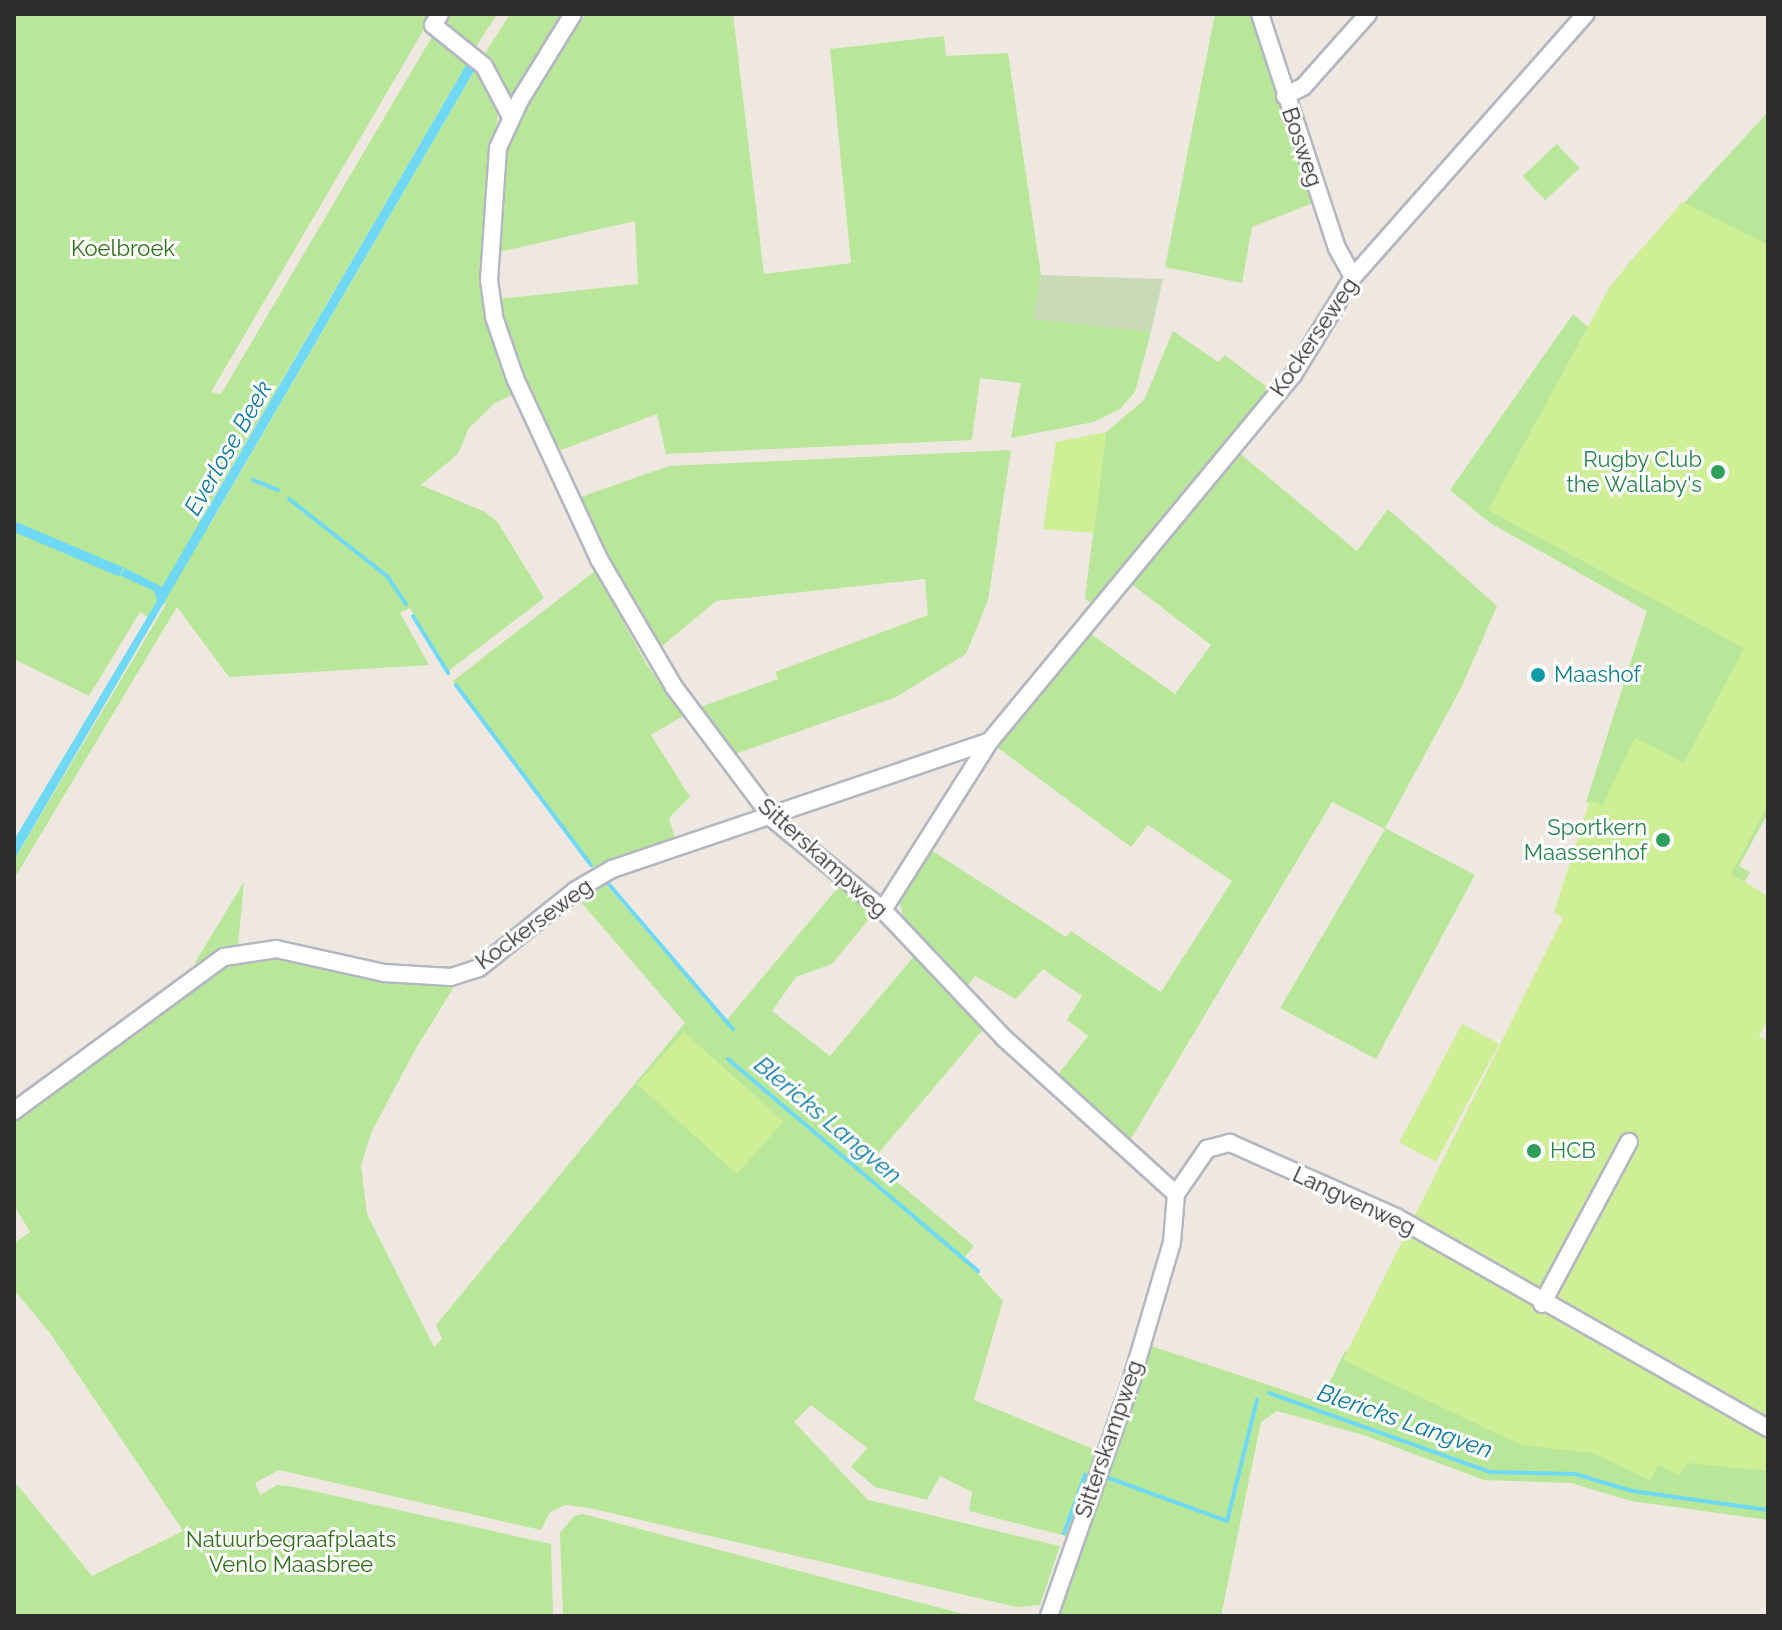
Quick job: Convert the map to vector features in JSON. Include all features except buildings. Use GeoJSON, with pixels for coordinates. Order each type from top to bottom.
{"type":"FeatureCollection","features":[{"type":"Feature","properties":{"kind":"street"},"geometry":{"type":"LineString","coordinates":[[440,14],[433,25],[484,66],[511,117]]}},
{"type":"Feature","properties":{"kind":"street","name":"Sitterskampweg"},"geometry":{"type":"LineString","coordinates":[[573,14],[511,117],[492,185],[489,280],[494,317],[515,378],[599,559],[674,687],[773,819],[883,910],[1004,1038],[1176,1194],[1172,1242],[1130,1385],[1049,1616]]}},
{"type":"Feature","properties":{"kind":"street","name":"Bosweg"},"geometry":{"type":"LineString","coordinates":[[1260,14],[1337,248],[1353,277]]}},
{"type":"Feature","properties":{"kind":"street"},"geometry":{"type":"LineString","coordinates":[[1285,96],[1303,87],[1368,14]]}},
{"type":"Feature","properties":{"kind":"street","name":"Kockerseweg"},"geometry":{"type":"LineString","coordinates":[[883,910],[990,741],[1293,375],[1353,277],[1586,14]]}},
{"type":"Feature","properties":{"kind":"street","name":"Kockerseweg"},"geometry":{"type":"LineString","coordinates":[[14,1111],[224,957],[276,949],[384,973],[451,977],[479,968],[576,890],[612,869],[773,819],[990,741]]}},
{"type":"Feature","properties":{"kind":"street"},"geometry":{"type":"LineString","coordinates":[[1542,1304],[1629,1142]]}},
{"type":"Feature","properties":{"kind":"street","name":"Langvenweg"},"geometry":{"type":"LineString","coordinates":[[1176,1194],[1207,1149],[1230,1143],[1396,1217],[1542,1304],[1768,1428]]}},
{"type":"Feature","properties":{"kind":"green space","name":"Koelbroek"},"geometry":{"type":"Polygon","coordinates":[[[14,14],[433,14],[211,392],[221,394],[433,35],[469,60],[201,519],[208,528],[477,66],[496,97],[498,115],[485,202],[484,298],[490,332],[514,394],[495,403],[469,428],[458,454],[421,485],[485,512],[498,523],[544,598],[447,672],[410,608],[400,613],[429,665],[229,677],[177,607],[14,879],[14,860],[166,604],[155,606],[148,617],[140,612],[89,696],[14,659],[14,14]]]}},
{"type":"Feature","properties":{"kind":"green space"},"geometry":{"type":"Polygon","coordinates":[[[446,14],[497,14],[476,47],[442,20],[446,14]]]}},
{"type":"Feature","properties":{"kind":"green space"},"geometry":{"type":"Polygon","coordinates":[[[510,14],[569,14],[510,99],[484,55],[510,14]]]}},
{"type":"Feature","properties":{"kind":"green space"},"geometry":{"type":"Polygon","coordinates":[[[586,14],[733,14],[764,274],[851,263],[830,49],[944,36],[946,56],[1008,53],[1041,275],[1034,319],[1151,332],[1135,392],[1120,409],[1094,422],[1011,438],[1021,383],[980,378],[972,440],[666,454],[657,414],[553,453],[498,299],[638,284],[635,221],[495,253],[508,140],[531,94],[586,14]]]}},
{"type":"Feature","properties":{"kind":"green space"},"geometry":{"type":"Polygon","coordinates":[[[1215,14],[1252,14],[1313,203],[1252,227],[1242,283],[1165,267],[1215,14]]]}},
{"type":"Feature","properties":{"kind":"green space"},"geometry":{"type":"Polygon","coordinates":[[[1768,112],[1768,678],[1684,763],[1623,792],[1768,798],[1768,813],[1739,866],[1750,872],[1742,886],[1586,802],[1647,611],[1490,523],[1450,490],[1573,314],[1590,329],[1627,265],[1768,112]]]}},
{"type":"Feature","properties":{"kind":"green space"},"geometry":{"type":"Polygon","coordinates":[[[1557,144],[1580,168],[1545,200],[1523,176],[1557,144]]]}},
{"type":"Feature","properties":{"kind":"green space","name":"Sportkern Maassenhof"},"geometry":{"type":"Polygon","coordinates":[[[1682,202],[1768,245],[1768,805],[1731,874],[1768,896],[1768,1019],[1759,1036],[1768,1041],[1768,1471],[1687,1463],[1679,1475],[1658,1465],[1651,1480],[1592,1453],[1521,1445],[1343,1360],[1563,918],[1554,912],[1590,800],[1602,806],[1635,738],[1684,763],[1744,648],[1488,510],[1610,286],[1682,202]]]}},
{"type":"Feature","properties":{"kind":"green space"},"geometry":{"type":"Polygon","coordinates":[[[1041,275],[1163,279],[1151,332],[1033,319],[1041,275]]]}},
{"type":"Feature","properties":{"kind":"green space"},"geometry":{"type":"Polygon","coordinates":[[[1173,331],[1218,362],[1225,355],[1272,391],[1091,604],[1085,598],[1106,432],[1144,400],[1173,331]]]}},
{"type":"Feature","properties":{"kind":"green space"},"geometry":{"type":"Polygon","coordinates":[[[1106,432],[1094,533],[1043,529],[1056,442],[1106,432]]]}},
{"type":"Feature","properties":{"kind":"green space"},"geometry":{"type":"Polygon","coordinates":[[[1011,450],[988,600],[966,654],[896,697],[732,755],[695,709],[778,679],[775,672],[928,615],[925,579],[716,601],[656,651],[572,500],[669,466],[1011,450]]]}},
{"type":"Feature","properties":{"kind":"green space"},"geometry":{"type":"Polygon","coordinates":[[[1237,451],[1357,551],[1388,509],[1497,606],[1461,688],[1385,828],[1475,875],[1376,1059],[1280,1008],[1385,829],[1332,802],[1129,1142],[1056,1077],[1088,1036],[1067,1020],[1082,996],[1043,969],[1016,999],[975,976],[965,988],[906,927],[899,899],[931,850],[1066,937],[1071,931],[1161,992],[1232,881],[1148,825],[1131,847],[994,745],[1085,630],[1175,694],[1211,645],[1126,580],[1237,451]]]}},
{"type":"Feature","properties":{"kind":"green space"},"geometry":{"type":"Polygon","coordinates":[[[595,571],[647,665],[683,716],[651,735],[690,797],[669,818],[675,838],[592,868],[453,681],[595,571]]]}},
{"type":"Feature","properties":{"kind":"green space","name":"Natuurbegraafplaats Venlo Maasbree"},"geometry":{"type":"Polygon","coordinates":[[[600,878],[726,1021],[841,884],[873,914],[832,964],[796,977],[772,1011],[830,1056],[916,954],[985,1027],[872,1161],[974,1246],[964,1258],[1003,1301],[974,1400],[1096,1450],[1066,1536],[969,1511],[972,1492],[940,1476],[927,1500],[875,1487],[851,1467],[867,1448],[811,1405],[794,1422],[868,1500],[1060,1546],[1040,1605],[1017,1607],[589,1508],[565,1505],[550,1512],[541,1530],[279,1470],[255,1483],[260,1495],[277,1485],[295,1487],[551,1544],[553,1616],[14,1616],[14,1481],[92,1576],[183,1531],[50,1333],[14,1290],[14,1243],[30,1232],[14,1205],[14,1121],[212,969],[247,956],[274,954],[387,980],[454,987],[415,1050],[372,1131],[361,1165],[367,1214],[434,1347],[442,1339],[436,1325],[685,1023],[580,901],[600,878]]]}},
{"type":"Feature","properties":{"kind":"green space"},"geometry":{"type":"Polygon","coordinates":[[[244,882],[238,944],[194,964],[244,882]]]}},
{"type":"Feature","properties":{"kind":"green space"},"geometry":{"type":"Polygon","coordinates":[[[1462,1024],[1499,1044],[1436,1162],[1399,1142],[1462,1024]]]}},
{"type":"Feature","properties":{"kind":"green space"},"geometry":{"type":"Polygon","coordinates":[[[684,1032],[784,1122],[737,1174],[637,1084],[684,1032]]]}},
{"type":"Feature","properties":{"kind":"green space"},"geometry":{"type":"Polygon","coordinates":[[[1151,1346],[1320,1402],[1345,1351],[1497,1428],[1518,1415],[1650,1480],[1658,1465],[1696,1449],[1768,1458],[1768,1520],[1631,1501],[1571,1483],[1484,1480],[1363,1435],[1277,1411],[1261,1422],[1221,1616],[1054,1614],[1151,1346]]]}},
{"type":"Feature","properties":{"kind":"green space"},"geometry":{"type":"Polygon","coordinates":[[[583,1514],[971,1616],[563,1616],[560,1533],[574,1516],[583,1514]]]}},
{"type":"Feature","properties":{"kind":"water"},"geometry":{"type":"Polygon","coordinates":[[[469,60],[477,66],[14,860],[14,840],[157,601],[154,591],[121,576],[125,568],[162,587],[469,60]]]}},
{"type":"Feature","properties":{"kind":"water"},"geometry":{"type":"Polygon","coordinates":[[[14,521],[124,567],[120,577],[14,532],[14,521]]]}},
{"type":"Feature","properties":{"kind":"waterway","name":"Blericks Langven"},"geometry":{"type":"LineString","coordinates":[[253,480],[278,490]]}},
{"type":"Feature","properties":{"kind":"waterway","name":"Blericks Langven"},"geometry":{"type":"LineString","coordinates":[[289,499],[387,576],[406,604]]}},
{"type":"Feature","properties":{"kind":"waterway","name":"Blericks Langven"},"geometry":{"type":"LineString","coordinates":[[413,616],[448,673]]}},
{"type":"Feature","properties":{"kind":"waterway","name":"Blericks Langven"},"geometry":{"type":"LineString","coordinates":[[456,685],[591,865]]}},
{"type":"Feature","properties":{"kind":"waterway","name":"Blericks Langven"},"geometry":{"type":"LineString","coordinates":[[606,881],[733,1029]]}},
{"type":"Feature","properties":{"kind":"waterway","name":"Blericks Langven"},"geometry":{"type":"LineString","coordinates":[[728,1059],[978,1271]]}},
{"type":"Feature","properties":{"kind":"waterway","name":"Blericks Langven"},"geometry":{"type":"LineString","coordinates":[[1269,1393],[1490,1472],[1575,1474],[1632,1491],[1768,1510]]}},
{"type":"Feature","properties":{"kind":"waterway","name":"Blericks Langven"},"geometry":{"type":"LineString","coordinates":[[1106,1477],[1227,1521],[1257,1400]]}},
{"type":"Feature","properties":{"kind":"waterway"},"geometry":{"type":"LineString","coordinates":[[1064,1533],[1085,1475]]}},
{"type":"Feature","properties":{"kind":"place","name":"Rugby Club the Wallaby's"},"geometry":{"type":"Point","coordinates":[1718,472]}},
{"type":"Feature","properties":{"kind":"place","name":"Maashof"},"geometry":{"type":"Point","coordinates":[1538,675]}},
{"type":"Feature","properties":{"kind":"place","name":"Sportkern Maassenhof"},"geometry":{"type":"Point","coordinates":[1663,840]}},
{"type":"Feature","properties":{"kind":"place","name":"HCB"},"geometry":{"type":"Point","coordinates":[1534,1151]}},
{"type":"Feature","properties":{"kind":"water label","name":"Everlose Beek"},"geometry":{"type":"Point","coordinates":[228,448]}}]}
